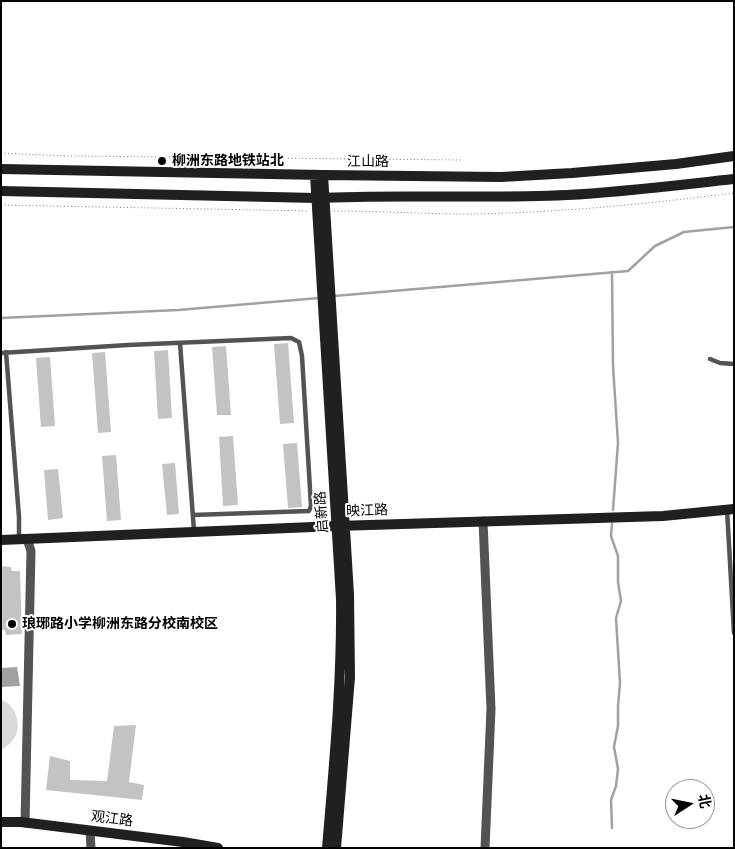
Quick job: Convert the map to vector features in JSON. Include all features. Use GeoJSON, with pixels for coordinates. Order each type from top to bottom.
{"type":"FeatureCollection","features":[{"type":"Feature","properties":{"kind":"street","name":"江山路"},"geometry":{"type":"LineString","coordinates":[[1,169],[319,175],[510,176],[582,173],[676,164],[734,156]]}},
{"type":"Feature","properties":{"kind":"street","name":"启新路"},"geometry":{"type":"LineString","coordinates":[[319,175],[340,526],[339,700],[327,848]]}},
{"type":"Feature","properties":{"kind":"street"},"geometry":{"type":"LineString","coordinates":[[1,191],[320,198],[484,197],[567,195],[734,179]]}},
{"type":"Feature","properties":{"kind":"street","name":"映江路"},"geometry":{"type":"LineString","coordinates":[[1,540],[340,526],[663,516],[730,509]]}},
{"type":"Feature","properties":{"kind":"street"},"geometry":{"type":"LineString","coordinates":[[483,521],[491,709],[485,848]]}},
{"type":"Feature","properties":{"kind":"street","name":"启新路"},"geometry":{"type":"LineString","coordinates":[[336,848],[350,677],[349,594],[340,526]]}},
{"type":"Feature","properties":{"kind":"street"},"geometry":{"type":"LineString","coordinates":[[23,539],[31,551],[25,823]]}},
{"type":"Feature","properties":{"kind":"street","name":"观江路"},"geometry":{"type":"LineString","coordinates":[[1,822],[25,823],[218,848]]}},
{"type":"Feature","properties":{"kind":"street"},"geometry":{"type":"LineString","coordinates":[[90,831],[91,848]]}},
{"type":"Feature","properties":{"kind":"lane"},"geometry":{"type":"LineString","coordinates":[[23,539],[19,517],[4,353],[180,342],[291,338],[299,342],[302,356],[311,506],[309,511],[193,516]]}},
{"type":"Feature","properties":{"kind":"lane"},"geometry":{"type":"LineString","coordinates":[[180,342],[194,532]]}},
{"type":"Feature","properties":{"kind":"lane"},"geometry":{"type":"LineString","coordinates":[[710,359],[720,363],[734,364]]}},
{"type":"Feature","properties":{"kind":"lane"},"geometry":{"type":"LineString","coordinates":[[730,509],[734,633]]}},
{"type":"Feature","properties":{"kind":"path"},"geometry":{"type":"LineString","coordinates":[[1,153],[67,156],[463,160]]}},
{"type":"Feature","properties":{"kind":"path"},"geometry":{"type":"LineString","coordinates":[[1,205],[466,214],[573,210],[734,193]]}},
{"type":"Feature","properties":{"kind":"shaded area"},"geometry":{"type":"Polygon","coordinates":[[[17,667],[20,686],[1,687],[1,668],[17,667]]]}},
{"type":"Feature","properties":{"kind":"shaded area"},"geometry":{"type":"Polygon","coordinates":[[[1,700],[13,709],[18,725],[15,737],[10,744],[1,750],[1,700]]]}},
{"type":"Feature","properties":{"kind":"building"},"geometry":{"type":"Polygon","coordinates":[[[288,343],[294,423],[280,424],[274,344],[288,343]]]}},
{"type":"Feature","properties":{"kind":"building"},"geometry":{"type":"Polygon","coordinates":[[[226,346],[231,415],[217,415],[212,347],[226,346]]]}},
{"type":"Feature","properties":{"kind":"building"},"geometry":{"type":"Polygon","coordinates":[[[168,350],[172,418],[158,419],[154,351],[168,350]]]}},
{"type":"Feature","properties":{"kind":"building"},"geometry":{"type":"Polygon","coordinates":[[[105,352],[111,432],[98,433],[92,353],[105,352]]]}},
{"type":"Feature","properties":{"kind":"building"},"geometry":{"type":"Polygon","coordinates":[[[50,357],[55,426],[41,427],[36,358],[50,357]]]}},
{"type":"Feature","properties":{"kind":"building"},"geometry":{"type":"Polygon","coordinates":[[[233,436],[238,505],[223,506],[219,437],[233,436]]]}},
{"type":"Feature","properties":{"kind":"building"},"geometry":{"type":"Polygon","coordinates":[[[297,443],[302,507],[288,508],[283,444],[297,443]]]}},
{"type":"Feature","properties":{"kind":"building"},"geometry":{"type":"Polygon","coordinates":[[[116,455],[121,520],[107,521],[102,456],[116,455]]]}},
{"type":"Feature","properties":{"kind":"building"},"geometry":{"type":"Polygon","coordinates":[[[175,463],[179,514],[167,515],[162,464],[175,463]]]}},
{"type":"Feature","properties":{"kind":"building"},"geometry":{"type":"Polygon","coordinates":[[[58,469],[63,518],[48,520],[44,470],[58,469]]]}},
{"type":"Feature","properties":{"kind":"building"},"geometry":{"type":"Polygon","coordinates":[[[1,566],[11,567],[12,571],[20,571],[22,634],[6,635],[5,630],[1,630],[1,566]]]}},
{"type":"Feature","properties":{"kind":"building"},"geometry":{"type":"Polygon","coordinates":[[[136,725],[129,782],[144,785],[142,800],[46,790],[50,756],[70,761],[70,780],[107,781],[114,726],[136,725]]]}},
{"type":"Feature","properties":{"kind":"waterway"},"geometry":{"type":"LineString","coordinates":[[334,296],[628,271],[655,246],[684,232],[734,227]]}},
{"type":"Feature","properties":{"kind":"waterway"},"geometry":{"type":"LineString","coordinates":[[612,272],[613,366],[618,443],[613,510]]}},
{"type":"Feature","properties":{"kind":"waterway"},"geometry":{"type":"LineString","coordinates":[[1,318],[178,310],[319,298]]}},
{"type":"Feature","properties":{"kind":"waterway"},"geometry":{"type":"LineString","coordinates":[[612,524],[611,536],[618,556],[618,582],[621,601],[616,618],[620,683],[618,726],[614,747],[618,769],[616,786],[611,800],[612,828]]}},
{"type":"Feature","properties":{"kind":"place","name":"柳洲东路地铁站北"},"geometry":{"type":"Point","coordinates":[162,161]}},
{"type":"Feature","properties":{"kind":"place","name":"琅琊路小学柳洲东路分校南校区"},"geometry":{"type":"Point","coordinates":[12,624]}}]}
